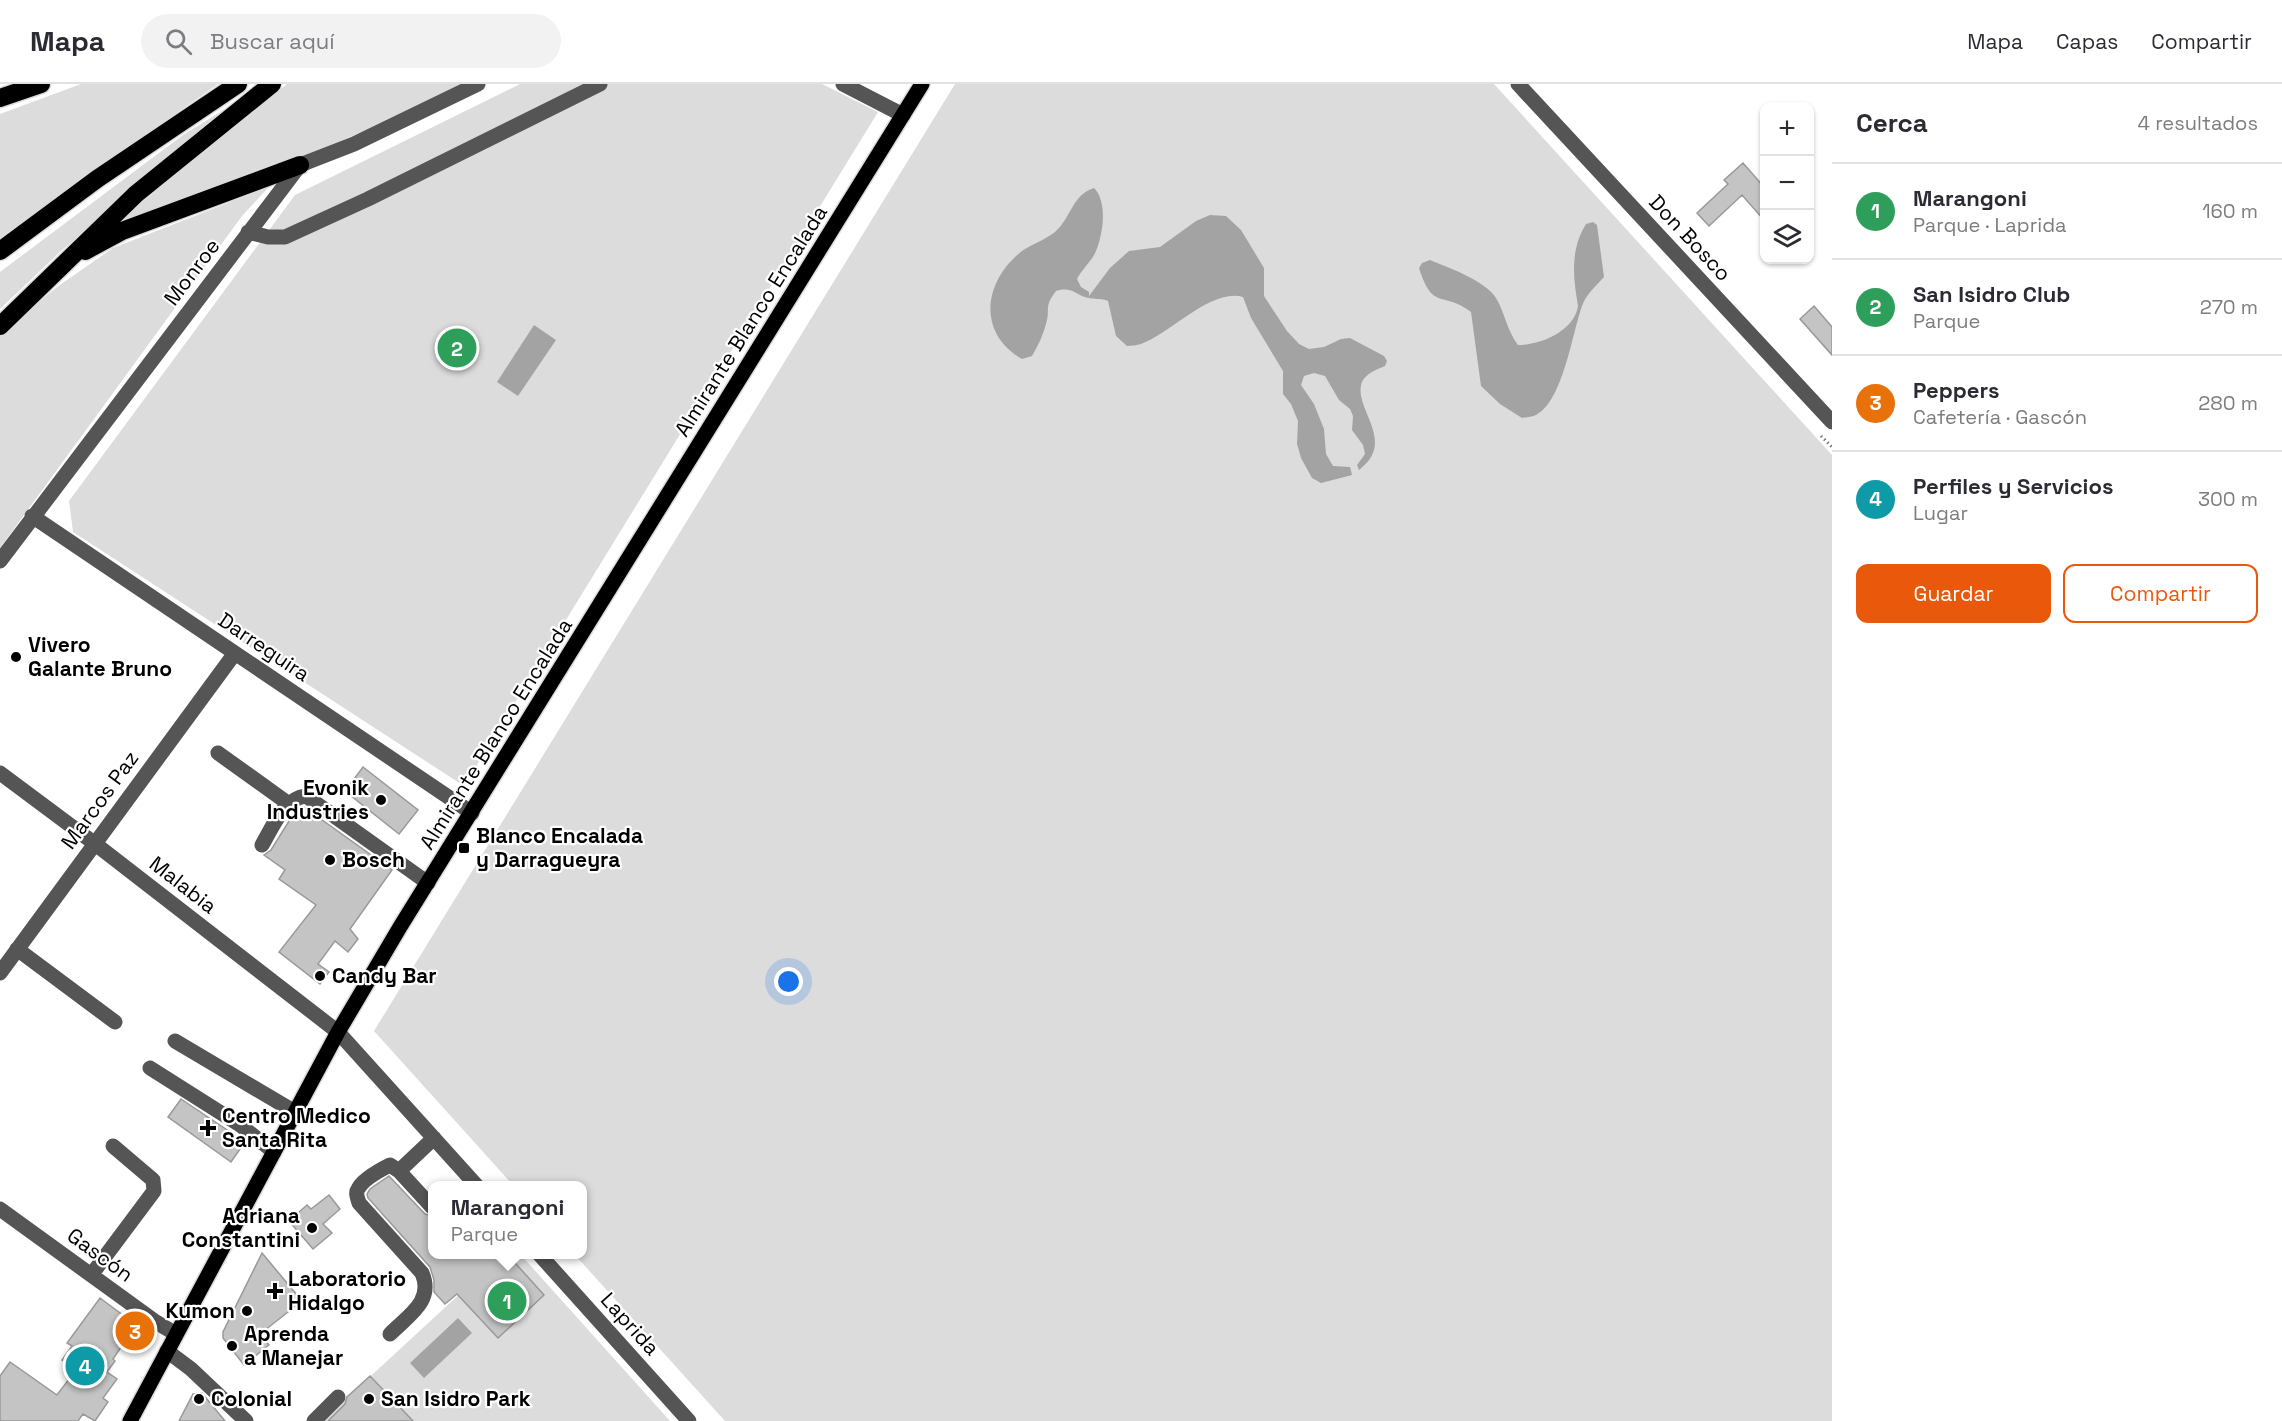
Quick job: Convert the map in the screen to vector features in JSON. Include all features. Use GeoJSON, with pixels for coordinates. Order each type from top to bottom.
{"type":"FeatureCollection","features":[{"type":"Feature","properties":{"kind":"highway"},"geometry":{"type":"LineString","coordinates":[[0,98],[41,84]]}},
{"type":"Feature","properties":{"kind":"highway"},"geometry":{"type":"LineString","coordinates":[[0,251],[97,179],[238,84]]}},
{"type":"Feature","properties":{"kind":"highway"},"geometry":{"type":"LineString","coordinates":[[0,326],[136,194],[272,84]]}},
{"type":"Feature","properties":{"kind":"highway"},"geometry":{"type":"LineString","coordinates":[[56,270],[122,231],[300,165]]}},
{"type":"Feature","properties":{"kind":"main road","name":"Almirante Blanco Encalada"},"geometry":{"type":"LineString","coordinates":[[130,1421],[338,1032],[922,84]]}},
{"type":"Feature","properties":{"kind":"street"},"geometry":{"type":"LineString","coordinates":[[300,165],[354,144],[477,84]]}},
{"type":"Feature","properties":{"kind":"street"},"geometry":{"type":"LineString","coordinates":[[248,232],[268,237],[285,237],[368,199],[600,84]]}},
{"type":"Feature","properties":{"kind":"street"},"geometry":{"type":"LineString","coordinates":[[843,84],[903,115]]}},
{"type":"Feature","properties":{"kind":"street","name":"Don Bosco"},"geometry":{"type":"LineString","coordinates":[[1518,84],[1832,422]]}},
{"type":"Feature","properties":{"kind":"street","name":"Monroe"},"geometry":{"type":"LineString","coordinates":[[0,561],[300,165]]}},
{"type":"Feature","properties":{"kind":"street","name":"Darreguira"},"geometry":{"type":"LineString","coordinates":[[32,516],[472,813]]}},
{"type":"Feature","properties":{"kind":"street","name":"Marcos Paz"},"geometry":{"type":"LineString","coordinates":[[0,973],[235,653]]}},
{"type":"Feature","properties":{"kind":"street"},"geometry":{"type":"LineString","coordinates":[[218,753],[289,804]]}},
{"type":"Feature","properties":{"kind":"street","name":"Malabia"},"geometry":{"type":"LineString","coordinates":[[0,773],[338,1032]]}},
{"type":"Feature","properties":{"kind":"street"},"geometry":{"type":"LineString","coordinates":[[262,845],[289,804],[298,796],[306,796],[428,883]]}},
{"type":"Feature","properties":{"kind":"street"},"geometry":{"type":"LineString","coordinates":[[17,949],[115,1022]]}},
{"type":"Feature","properties":{"kind":"street"},"geometry":{"type":"LineString","coordinates":[[338,1032],[473,1181]]}},
{"type":"Feature","properties":{"kind":"street"},"geometry":{"type":"LineString","coordinates":[[175,1041],[295,1112]]}},
{"type":"Feature","properties":{"kind":"street"},"geometry":{"type":"LineString","coordinates":[[150,1068],[240,1125],[274,1152]]}},
{"type":"Feature","properties":{"kind":"street"},"geometry":{"type":"LineString","coordinates":[[399,1171],[434,1138]]}},
{"type":"Feature","properties":{"kind":"street"},"geometry":{"type":"LineString","coordinates":[[92,1274],[154,1191],[153,1180],[113,1146]]}},
{"type":"Feature","properties":{"kind":"street"},"geometry":{"type":"LineString","coordinates":[[390,1334],[425,1298],[426,1283],[422,1273],[359,1203],[358,1187],[390,1165],[399,1171],[428,1203]]}},
{"type":"Feature","properties":{"kind":"street","name":"Gascón"},"geometry":{"type":"LineString","coordinates":[[0,1209],[176,1334]]}},
{"type":"Feature","properties":{"kind":"street","name":"Laprida"},"geometry":{"type":"LineString","coordinates":[[543,1259],[689,1421]]}},
{"type":"Feature","properties":{"kind":"street"},"geometry":{"type":"LineString","coordinates":[[167,1351],[191,1369],[246,1421]]}},
{"type":"Feature","properties":{"kind":"street"},"geometry":{"type":"LineString","coordinates":[[314,1421],[338,1397]]}},
{"type":"Feature","properties":{"kind":"shaded area"},"geometry":{"type":"Polygon","coordinates":[[[81,84],[218,84],[123,150],[0,245],[0,114],[81,84]]]}},
{"type":"Feature","properties":{"kind":"shaded area"},"geometry":{"type":"Polygon","coordinates":[[[287,84],[469,84],[340,141],[120,223],[122,219],[287,84]]]}},
{"type":"Feature","properties":{"kind":"shaded area"},"geometry":{"type":"Polygon","coordinates":[[[520,84],[822,84],[878,112],[464,786],[73,532],[69,501],[295,195],[520,84]]]}},
{"type":"Feature","properties":{"kind":"shaded area"},"geometry":{"type":"Polygon","coordinates":[[[955,84],[1494,84],[1832,455],[1832,1421],[725,1421],[579,1259],[587,1259],[587,1181],[509,1181],[374,1031],[955,84]]]}},
{"type":"Feature","properties":{"kind":"shaded area"},"geometry":{"type":"Polygon","coordinates":[[[233,104],[61,251],[0,309],[0,272],[183,135],[233,104]]]}},
{"type":"Feature","properties":{"kind":"shaded area"},"geometry":{"type":"Polygon","coordinates":[[[269,187],[242,216],[0,548],[0,335],[57,287],[113,248],[269,187]]]}},
{"type":"Feature","properties":{"kind":"shaded area"},"geometry":{"type":"Polygon","coordinates":[[[1094,188],[1103,210],[1101,236],[1094,255],[1077,279],[1081,287],[1089,292],[1089,296],[1110,268],[1129,251],[1160,247],[1196,221],[1210,215],[1226,216],[1241,230],[1264,268],[1264,296],[1287,331],[1299,344],[1309,349],[1324,347],[1341,339],[1350,338],[1384,356],[1387,361],[1385,366],[1369,374],[1362,382],[1363,403],[1374,436],[1375,448],[1370,459],[1359,470],[1357,465],[1365,454],[1363,445],[1352,430],[1353,416],[1350,409],[1339,400],[1325,376],[1314,373],[1304,376],[1301,385],[1314,404],[1324,429],[1326,454],[1333,466],[1350,467],[1352,475],[1321,483],[1312,478],[1301,458],[1297,444],[1298,421],[1291,404],[1283,394],[1283,371],[1251,318],[1243,297],[1231,296],[1218,299],[1204,305],[1152,339],[1141,344],[1127,346],[1116,336],[1108,301],[1084,297],[1070,290],[1056,291],[1050,301],[1045,328],[1032,356],[1022,359],[1007,348],[997,335],[990,306],[999,277],[1022,251],[1055,232],[1076,201],[1094,188]]]}},
{"type":"Feature","properties":{"kind":"shaded area"},"geometry":{"type":"Polygon","coordinates":[[[1593,222],[1597,225],[1604,277],[1584,302],[1560,382],[1553,396],[1536,415],[1522,418],[1500,404],[1481,386],[1471,312],[1434,295],[1424,282],[1419,268],[1422,263],[1430,260],[1475,280],[1496,298],[1518,345],[1537,342],[1555,335],[1570,323],[1575,315],[1578,306],[1574,274],[1575,254],[1586,224],[1593,222]]]}},
{"type":"Feature","properties":{"kind":"shaded area"},"geometry":{"type":"Polygon","coordinates":[[[534,325],[556,340],[518,396],[497,382],[534,325]]]}},
{"type":"Feature","properties":{"kind":"shaded area"},"geometry":{"type":"Polygon","coordinates":[[[498,1259],[525,1259],[670,1421],[322,1421],[498,1259]]]}},
{"type":"Feature","properties":{"kind":"shaded area"},"geometry":{"type":"Polygon","coordinates":[[[458,1318],[472,1333],[424,1378],[410,1363],[458,1318]]]}},
{"type":"Feature","properties":{"kind":"building"},"geometry":{"type":"Polygon","coordinates":[[[1743,163],[1760,182],[1760,215],[1742,195],[1709,226],[1697,213],[1728,184],[1724,180],[1743,163]]]}},
{"type":"Feature","properties":{"kind":"building"},"geometry":{"type":"Polygon","coordinates":[[[1814,306],[1832,327],[1832,355],[1800,319],[1814,306]]]}},
{"type":"Feature","properties":{"kind":"building","name":"Evonik Industries"},"geometry":{"type":"Polygon","coordinates":[[[363,767],[418,810],[399,834],[345,791],[363,767]]]}},
{"type":"Feature","properties":{"kind":"building","name":"Bosch"},"geometry":{"type":"Polygon","coordinates":[[[304,807],[392,870],[350,929],[358,939],[348,952],[335,941],[318,964],[329,972],[320,984],[279,952],[316,905],[279,879],[285,870],[264,855],[271,850],[294,813],[304,807]]]}},
{"type":"Feature","properties":{"kind":"building","name":"Centro Medico Santa Rita"},"geometry":{"type":"Polygon","coordinates":[[[181,1099],[245,1142],[231,1162],[168,1117],[181,1099]]]}},
{"type":"Feature","properties":{"kind":"building"},"geometry":{"type":"Polygon","coordinates":[[[389,1176],[428,1215],[428,1259],[512,1259],[544,1295],[498,1338],[457,1294],[445,1304],[434,1292],[434,1280],[430,1267],[368,1198],[367,1194],[370,1189],[389,1176]]]}},
{"type":"Feature","properties":{"kind":"building","name":"Adriana Constantini"},"geometry":{"type":"Polygon","coordinates":[[[329,1195],[340,1209],[323,1224],[332,1233],[313,1249],[289,1221],[307,1205],[311,1209],[329,1195]]]}},
{"type":"Feature","properties":{"kind":"building"},"geometry":{"type":"Polygon","coordinates":[[[262,1253],[302,1301],[260,1334],[269,1345],[244,1365],[223,1338],[223,1332],[262,1253]]]}},
{"type":"Feature","properties":{"kind":"building"},"geometry":{"type":"Polygon","coordinates":[[[100,1298],[136,1325],[107,1372],[117,1379],[103,1398],[108,1402],[95,1421],[83,1414],[78,1421],[0,1421],[0,1376],[10,1362],[57,1395],[76,1370],[62,1360],[72,1346],[67,1343],[100,1298]]]}},
{"type":"Feature","properties":{"kind":"building","name":"San Isidro Park"},"geometry":{"type":"Polygon","coordinates":[[[370,1376],[413,1421],[328,1421],[345,1404],[347,1397],[370,1376]]]}},
{"type":"Feature","properties":{"kind":"building"},"geometry":{"type":"Polygon","coordinates":[[[202,1393],[225,1421],[179,1421],[193,1394],[202,1393]]]}},
{"type":"Feature","properties":{"kind":"place","name":"San Isidro Club"},"geometry":{"type":"Point","coordinates":[457,348]}},
{"type":"Feature","properties":{"kind":"place","name":"Vivero Galante Bruno"},"geometry":{"type":"Point","coordinates":[16,657]}},
{"type":"Feature","properties":{"kind":"place","name":"Evonik Industries"},"geometry":{"type":"Point","coordinates":[381,800]}},
{"type":"Feature","properties":{"kind":"place","name":"Blanco Encalada y Darragueyra"},"geometry":{"type":"Point","coordinates":[464,848]}},
{"type":"Feature","properties":{"kind":"place","name":"Bosch"},"geometry":{"type":"Point","coordinates":[330,860]}},
{"type":"Feature","properties":{"kind":"place","name":"Candy Bar"},"geometry":{"type":"Point","coordinates":[320,976]}},
{"type":"Feature","properties":{"kind":"place","name":"Centro Medico Santa Rita"},"geometry":{"type":"Point","coordinates":[208,1128]}},
{"type":"Feature","properties":{"kind":"place","name":"Adriana Constantini"},"geometry":{"type":"Point","coordinates":[312,1228]}},
{"type":"Feature","properties":{"kind":"place","name":"Laboratorio Hidalgo"},"geometry":{"type":"Point","coordinates":[275,1291]}},
{"type":"Feature","properties":{"kind":"place","name":"Marangoni"},"geometry":{"type":"Point","coordinates":[507,1301]}},
{"type":"Feature","properties":{"kind":"place","name":"Kumon"},"geometry":{"type":"Point","coordinates":[247,1311]}},
{"type":"Feature","properties":{"kind":"place","name":"Peppers"},"geometry":{"type":"Point","coordinates":[135,1331]}},
{"type":"Feature","properties":{"kind":"place","name":"Aprenda a Manejar"},"geometry":{"type":"Point","coordinates":[232,1346]}},
{"type":"Feature","properties":{"kind":"place","name":"Perfiles y Servicios"},"geometry":{"type":"Point","coordinates":[85,1366]}},
{"type":"Feature","properties":{"kind":"place","name":"Colonial"},"geometry":{"type":"Point","coordinates":[199,1399]}},
{"type":"Feature","properties":{"kind":"place","name":"San Isidro Park"},"geometry":{"type":"Point","coordinates":[369,1399]}}]}
